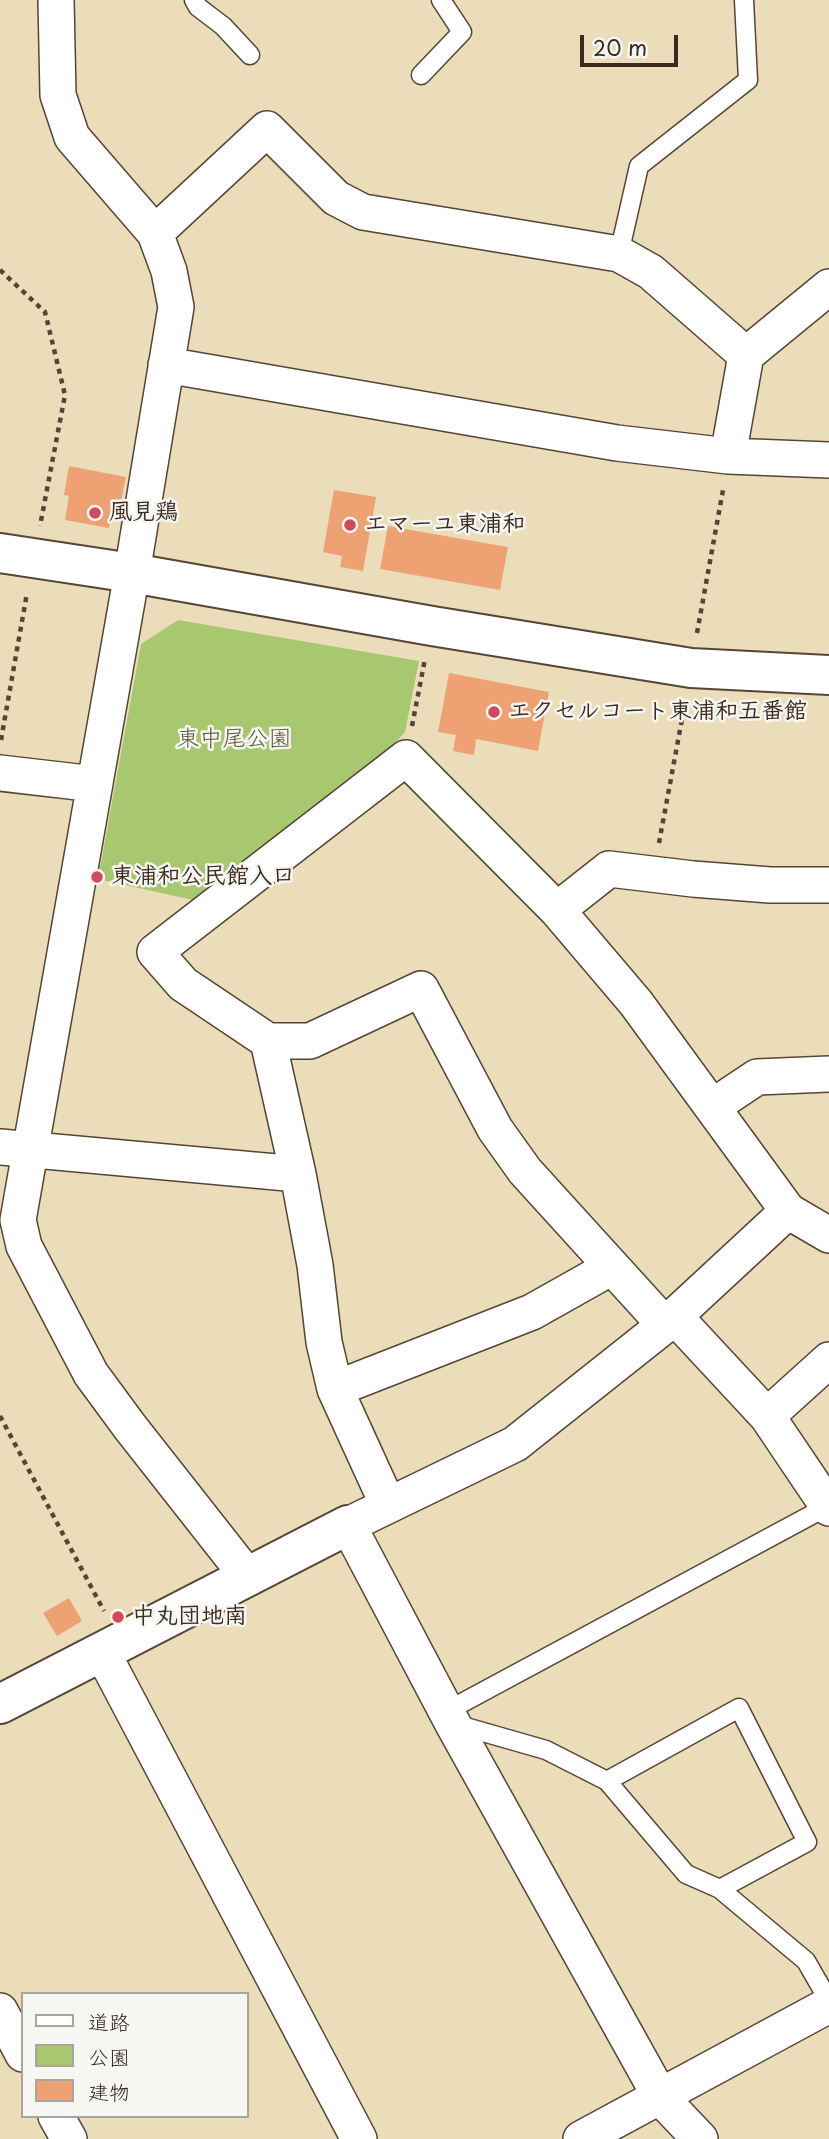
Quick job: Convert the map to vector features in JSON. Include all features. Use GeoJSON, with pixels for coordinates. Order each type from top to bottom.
{"type":"FeatureCollection","features":[{"type":"Feature","properties":{"kind":"street"},"geometry":{"type":"LineString","coordinates":[[56,0],[58,95],[72,137],[155,233],[169,271],[176,307],[95,784],[15,1148],[18,1220],[24,1246],[91,1374],[248,1577]]}},
{"type":"Feature","properties":{"kind":"street"},"geometry":{"type":"LineString","coordinates":[[155,233],[267,129],[336,198],[363,212],[619,254],[651,272],[746,355]]}},
{"type":"Feature","properties":{"kind":"street"},"geometry":{"type":"LineString","coordinates":[[729,456],[746,355],[829,287]]}},
{"type":"Feature","properties":{"kind":"street"},"geometry":{"type":"LineString","coordinates":[[166,365],[617,443],[729,456],[829,460]]}},
{"type":"Feature","properties":{"kind":"street"},"geometry":{"type":"LineString","coordinates":[[17,555],[691,668],[829,675]]}},
{"type":"Feature","properties":{"kind":"street"},"geometry":{"type":"LineString","coordinates":[[828,1507],[766,1416],[612,1267],[525,1171],[495,1129],[421,989],[310,1041],[268,1041],[183,984],[155,952],[406,758],[557,910],[636,1003],[788,1211],[829,1235]]}},
{"type":"Feature","properties":{"kind":"street"},"geometry":{"type":"LineString","coordinates":[[0,773],[95,784]]}},
{"type":"Feature","properties":{"kind":"street"},"geometry":{"type":"LineString","coordinates":[[557,910],[609,869],[770,885],[829,885]]}},
{"type":"Feature","properties":{"kind":"street"},"geometry":{"type":"LineString","coordinates":[[268,1041],[298,1174],[315,1265],[324,1342],[335,1389],[388,1505]]}},
{"type":"Feature","properties":{"kind":"street"},"geometry":{"type":"LineString","coordinates":[[712,1108],[757,1077],[829,1074]]}},
{"type":"Feature","properties":{"kind":"street"},"geometry":{"type":"LineString","coordinates":[[15,1148],[298,1174]]}},
{"type":"Feature","properties":{"kind":"street"},"geometry":{"type":"LineString","coordinates":[[0,1704],[348,1525],[515,1444],[670,1321],[788,1211]]}},
{"type":"Feature","properties":{"kind":"street"},"geometry":{"type":"LineString","coordinates":[[335,1389],[532,1312],[612,1267]]}},
{"type":"Feature","properties":{"kind":"street"},"geometry":{"type":"LineString","coordinates":[[766,1416],[829,1360]]}},
{"type":"Feature","properties":{"kind":"street"},"geometry":{"type":"LineString","coordinates":[[348,1525],[450,1717],[661,2098],[700,2139]]}},
{"type":"Feature","properties":{"kind":"street"},"geometry":{"type":"LineString","coordinates":[[112,1647],[359,2139]]}},
{"type":"Feature","properties":{"kind":"street"},"geometry":{"type":"LineString","coordinates":[[581,2139],[661,2098],[829,2003]]}},
{"type":"Feature","properties":{"kind":"street"},"geometry":{"type":"LineString","coordinates":[[0,2011],[21,2050]]}},
{"type":"Feature","properties":{"kind":"street"},"geometry":{"type":"LineString","coordinates":[[57,2118],[68,2139]]}},
{"type":"Feature","properties":{"kind":"lane"},"geometry":{"type":"LineString","coordinates":[[194,0],[198,8],[223,26],[250,55]]}},
{"type":"Feature","properties":{"kind":"lane"},"geometry":{"type":"LineString","coordinates":[[421,75],[463,32],[441,0]]}},
{"type":"Feature","properties":{"kind":"lane"},"geometry":{"type":"LineString","coordinates":[[619,254],[639,166],[748,80],[744,0]]}},
{"type":"Feature","properties":{"kind":"lane"},"geometry":{"type":"LineString","coordinates":[[450,1717],[828,1507]]}},
{"type":"Feature","properties":{"kind":"lane"},"geometry":{"type":"LineString","coordinates":[[607,1781],[739,1708],[807,1842],[720,1889]]}},
{"type":"Feature","properties":{"kind":"lane"},"geometry":{"type":"LineString","coordinates":[[450,1717],[546,1750],[607,1781],[686,1874],[720,1889],[806,1961],[829,2003]]}},
{"type":"Feature","properties":{"kind":"path"},"geometry":{"type":"LineString","coordinates":[[0,270],[45,313],[65,395],[17,555],[0,744]]}},
{"type":"Feature","properties":{"kind":"path"},"geometry":{"type":"LineString","coordinates":[[406,758],[432,626]]}},
{"type":"Feature","properties":{"kind":"path"},"geometry":{"type":"LineString","coordinates":[[0,1416],[112,1647]]}},
{"type":"Feature","properties":{"kind":"green space","name":"東中尾公園"},"geometry":{"type":"Polygon","coordinates":[[[178,620],[419,661],[405,732],[364,777],[202,902],[98,879],[141,644],[178,620]]]}},
{"type":"Feature","properties":{"kind":"building"},"geometry":{"type":"Polygon","coordinates":[[[69,466],[126,477],[117,521],[110,519],[109,528],[65,520],[69,496],[64,495],[69,466]]]}},
{"type":"Feature","properties":{"kind":"building","name":"エマーユ東浦和"},"geometry":{"type":"Polygon","coordinates":[[[334,490],[376,497],[363,571],[340,567],[342,556],[323,552],[334,490]]]}},
{"type":"Feature","properties":{"kind":"building"},"geometry":{"type":"Polygon","coordinates":[[[388,526],[508,547],[500,590],[380,569],[388,526]]]}},
{"type":"Feature","properties":{"kind":"building","name":"エクセルコート東浦和五番館"},"geometry":{"type":"Polygon","coordinates":[[[449,673],[549,692],[538,751],[476,739],[474,755],[453,751],[456,735],[438,732],[449,673]]]}},
{"type":"Feature","properties":{"kind":"building"},"geometry":{"type":"Polygon","coordinates":[[[69,1598],[82,1621],[57,1636],[43,1613],[69,1598]]]}},
{"type":"Feature","properties":{"kind":"place","name":"風見鶏"},"geometry":{"type":"Point","coordinates":[95,513]}},
{"type":"Feature","properties":{"kind":"place","name":"エマーユ東浦和"},"geometry":{"type":"Point","coordinates":[350,525]}},
{"type":"Feature","properties":{"kind":"place","name":"エクセルコート東浦和五番館"},"geometry":{"type":"Point","coordinates":[494,712]}},
{"type":"Feature","properties":{"kind":"place","name":"東浦和公民館入口"},"geometry":{"type":"Point","coordinates":[97,877]}},
{"type":"Feature","properties":{"kind":"place","name":"中丸団地南"},"geometry":{"type":"Point","coordinates":[118,1617]}}]}
